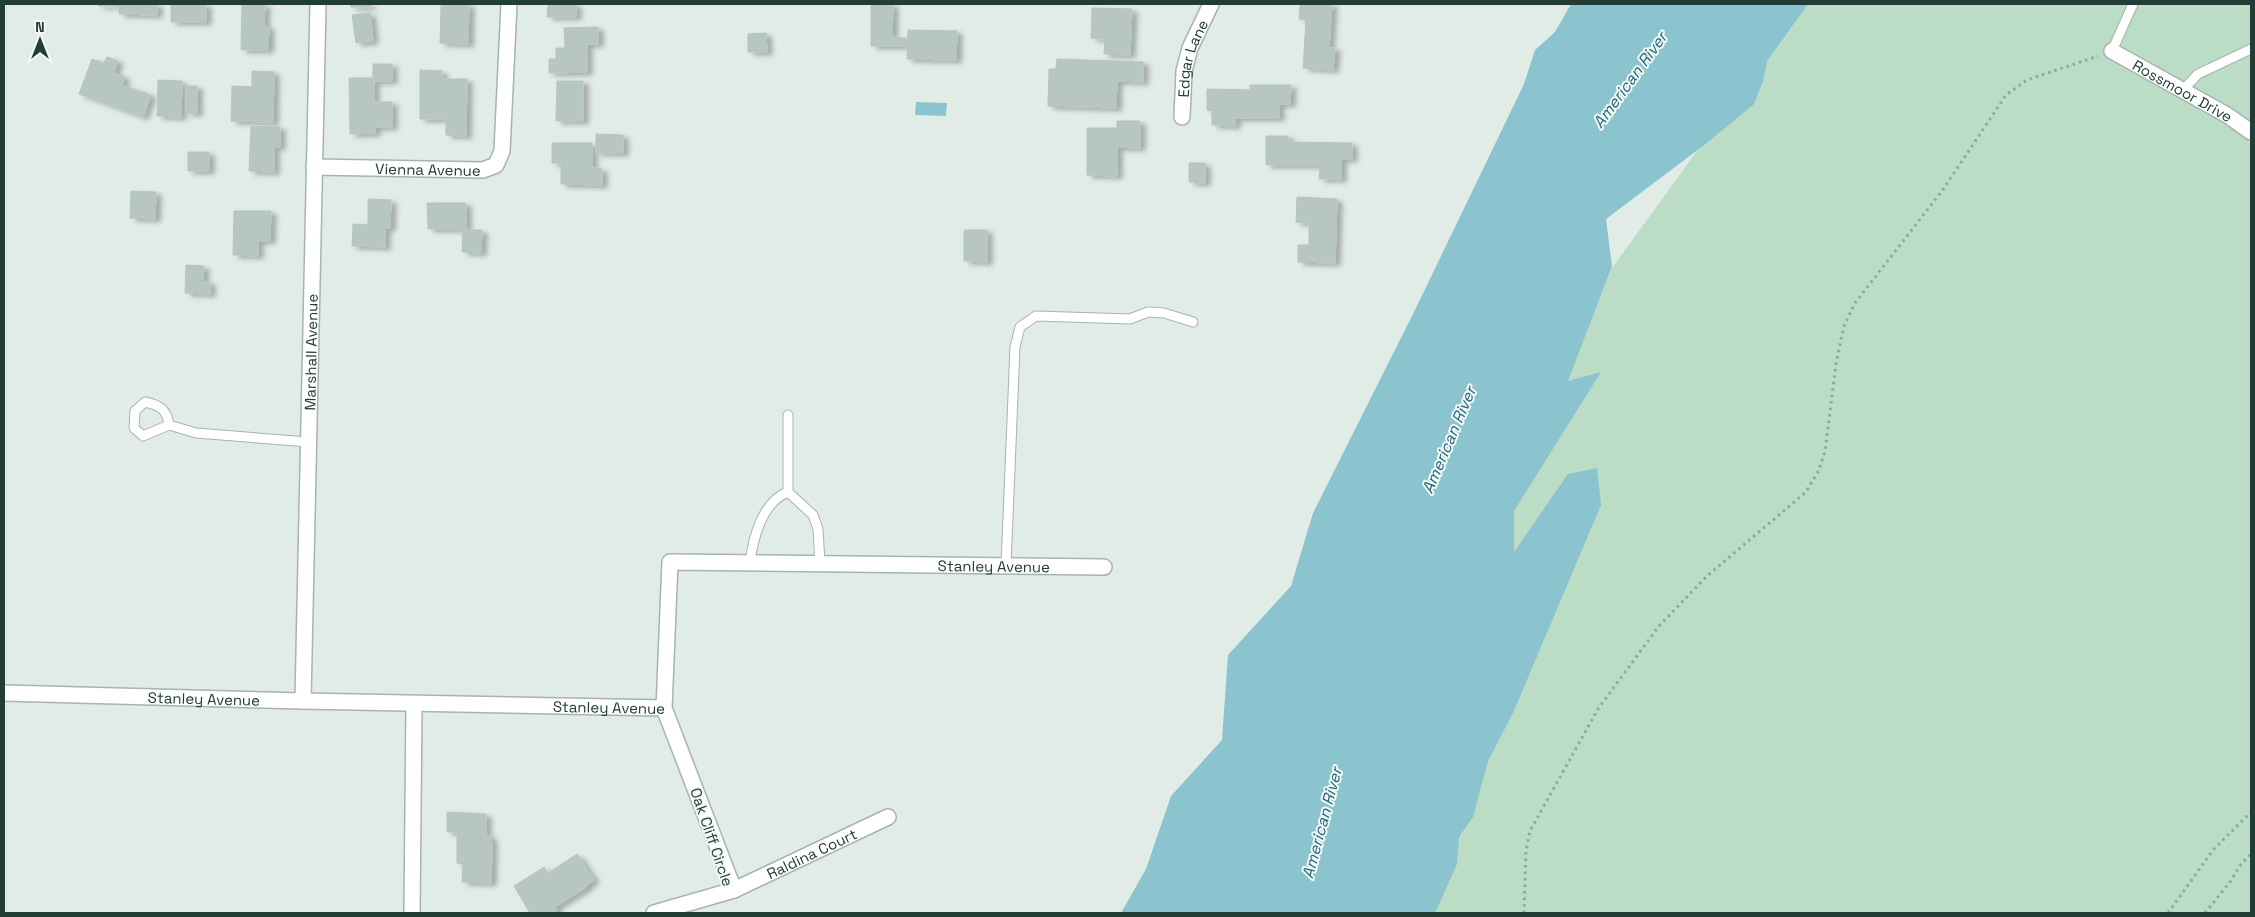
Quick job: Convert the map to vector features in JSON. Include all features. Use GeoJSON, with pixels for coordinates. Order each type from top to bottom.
{"type":"FeatureCollection","features":[{"type":"Feature","properties":{"kind":"street","name":"Marshall Avenue"},"geometry":{"type":"LineString","coordinates":[[303,701],[318,4]]}},
{"type":"Feature","properties":{"kind":"street","name":"Vienna Avenue"},"geometry":{"type":"LineString","coordinates":[[314,168],[483,170],[496,166],[502,151],[509,4]]}},
{"type":"Feature","properties":{"kind":"street","name":"Edgar Lane"},"geometry":{"type":"LineString","coordinates":[[1182,116],[1184,71],[1190,48],[1211,4]]}},
{"type":"Feature","properties":{"kind":"street","name":"Rossmoor Drive"},"geometry":{"type":"LineString","coordinates":[[2112,51],[2228,115],[2251,132]]}},
{"type":"Feature","properties":{"kind":"street","name":"Stanley Avenue"},"geometry":{"type":"LineString","coordinates":[[4,693],[414,704],[664,708],[670,562],[1104,567]]}},
{"type":"Feature","properties":{"kind":"street"},"geometry":{"type":"LineString","coordinates":[[412,913],[414,704]]}},
{"type":"Feature","properties":{"kind":"street","name":"Oak Cliff Circle"},"geometry":{"type":"LineString","coordinates":[[654,913],[734,890],[664,708]]}},
{"type":"Feature","properties":{"kind":"street","name":"Raldina Court"},"geometry":{"type":"LineString","coordinates":[[734,890],[888,817]]}},
{"type":"Feature","properties":{"kind":"lane"},"geometry":{"type":"LineString","coordinates":[[2112,51],[2134,4]]}},
{"type":"Feature","properties":{"kind":"lane"},"geometry":{"type":"LineString","coordinates":[[2183,90],[2198,74],[2251,49]]}},
{"type":"Feature","properties":{"kind":"lane"},"geometry":{"type":"LineString","coordinates":[[1006,566],[1015,347],[1020,326],[1036,316],[1130,319],[1148,312],[1164,313],[1193,322]]}},
{"type":"Feature","properties":{"kind":"lane"},"geometry":{"type":"LineString","coordinates":[[788,415],[788,492],[813,515],[818,529],[820,564]]}},
{"type":"Feature","properties":{"kind":"lane"},"geometry":{"type":"LineString","coordinates":[[169,426],[196,433],[308,442]]}},
{"type":"Feature","properties":{"kind":"lane"},"geometry":{"type":"LineString","coordinates":[[750,563],[753,537],[773,502],[788,492]]}},
{"type":"Feature","properties":{"kind":"path"},"geometry":{"type":"LineString","coordinates":[[1524,913],[1526,851],[1530,831],[1598,709],[1659,626],[1707,576],[1806,492],[1819,470],[1825,451],[1836,364],[1844,326],[1855,303],[1942,191],[2006,95],[2027,80],[2112,51]]}},
{"type":"Feature","properties":{"kind":"path"},"geometry":{"type":"LineString","coordinates":[[2168,913],[2213,850],[2251,812]]}},
{"type":"Feature","properties":{"kind":"path"},"geometry":{"type":"LineString","coordinates":[[2205,913],[2230,882],[2241,864],[2251,854]]}},
{"type":"Feature","properties":{"kind":"green space"},"geometry":{"type":"Polygon","coordinates":[[[1804,4],[2251,4],[2251,913],[1398,913],[1456,616],[1580,312],[1804,4]]]}},
{"type":"Feature","properties":{"kind":"water","name":"American River"},"geometry":{"type":"Polygon","coordinates":[[[1571,4],[1808,4],[1767,61],[1763,81],[1754,104],[1703,146],[1606,219],[1612,266],[1568,381],[1601,372],[1514,511],[1514,552],[1568,474],[1597,468],[1601,505],[1513,713],[1488,761],[1473,817],[1459,837],[1457,864],[1435,913],[1121,913],[1146,869],[1171,796],[1222,740],[1228,655],[1291,586],[1313,513],[1415,310],[1524,84],[1535,50],[1555,32],[1571,4]]]}},
{"type":"Feature","properties":{"kind":"water"},"geometry":{"type":"Polygon","coordinates":[[[916,102],[947,103],[946,116],[915,115],[916,102]]]}},
{"type":"Feature","properties":{"kind":"building"},"geometry":{"type":"Polygon","coordinates":[[[98,4],[157,4],[157,15],[119,14],[119,6],[98,6],[98,4]]]}},
{"type":"Feature","properties":{"kind":"building"},"geometry":{"type":"Polygon","coordinates":[[[171,4],[206,4],[206,22],[171,22],[171,4]]]}},
{"type":"Feature","properties":{"kind":"building"},"geometry":{"type":"Polygon","coordinates":[[[242,4],[265,4],[264,26],[269,27],[268,50],[241,50],[242,4]]]}},
{"type":"Feature","properties":{"kind":"building"},"geometry":{"type":"Polygon","coordinates":[[[351,4],[370,4],[370,7],[351,7],[351,4]]]}},
{"type":"Feature","properties":{"kind":"building"},"geometry":{"type":"Polygon","coordinates":[[[441,4],[469,4],[468,44],[440,43],[441,4]]]}},
{"type":"Feature","properties":{"kind":"building"},"geometry":{"type":"Polygon","coordinates":[[[548,4],[576,4],[576,17],[547,17],[548,4]]]}},
{"type":"Feature","properties":{"kind":"building"},"geometry":{"type":"Polygon","coordinates":[[[871,4],[893,4],[892,37],[906,38],[906,46],[871,46],[871,4]]]}},
{"type":"Feature","properties":{"kind":"building"},"geometry":{"type":"Polygon","coordinates":[[[1300,4],[1332,4],[1329,48],[1335,48],[1333,70],[1303,68],[1306,20],[1299,19],[1300,4]]]}},
{"type":"Feature","properties":{"kind":"building"},"geometry":{"type":"Polygon","coordinates":[[[1092,8],[1132,9],[1130,55],[1104,54],[1105,39],[1091,38],[1092,8]]]}},
{"type":"Feature","properties":{"kind":"building"},"geometry":{"type":"Polygon","coordinates":[[[370,13],[373,41],[356,43],[352,15],[370,13]]]}},
{"type":"Feature","properties":{"kind":"building"},"geometry":{"type":"Polygon","coordinates":[[[598,27],[598,44],[587,44],[587,72],[549,73],[549,59],[556,59],[556,48],[565,48],[564,28],[598,27]]]}},
{"type":"Feature","properties":{"kind":"building"},"geometry":{"type":"Polygon","coordinates":[[[908,30],[957,31],[956,60],[907,59],[908,30]]]}},
{"type":"Feature","properties":{"kind":"building"},"geometry":{"type":"Polygon","coordinates":[[[766,33],[767,52],[748,52],[748,34],[766,33]]]}},
{"type":"Feature","properties":{"kind":"building"},"geometry":{"type":"Polygon","coordinates":[[[107,57],[118,61],[114,73],[125,77],[122,85],[151,95],[143,117],[79,94],[92,59],[104,63],[107,57]]]}},
{"type":"Feature","properties":{"kind":"building"},"geometry":{"type":"Polygon","coordinates":[[[1057,59],[1143,62],[1143,82],[1117,81],[1116,108],[1048,106],[1049,69],[1056,69],[1057,59]]]}},
{"type":"Feature","properties":{"kind":"building"},"geometry":{"type":"Polygon","coordinates":[[[373,64],[392,64],[392,81],[374,81],[374,102],[392,102],[392,127],[375,127],[375,133],[350,134],[349,78],[373,78],[373,64]]]}},
{"type":"Feature","properties":{"kind":"building"},"geometry":{"type":"Polygon","coordinates":[[[420,70],[442,71],[442,79],[467,79],[466,136],[446,135],[446,119],[420,119],[420,70]]]}},
{"type":"Feature","properties":{"kind":"building"},"geometry":{"type":"Polygon","coordinates":[[[252,71],[274,72],[273,122],[231,121],[232,86],[252,87],[252,71]]]}},
{"type":"Feature","properties":{"kind":"building"},"geometry":{"type":"Polygon","coordinates":[[[158,80],[182,81],[181,117],[157,116],[158,80]]]}},
{"type":"Feature","properties":{"kind":"building"},"geometry":{"type":"Polygon","coordinates":[[[557,81],[583,81],[583,121],[556,121],[557,81]]]}},
{"type":"Feature","properties":{"kind":"building"},"geometry":{"type":"Polygon","coordinates":[[[1250,85],[1291,85],[1290,104],[1279,104],[1279,118],[1235,118],[1235,126],[1212,125],[1212,111],[1207,110],[1207,89],[1250,90],[1250,85]]]}},
{"type":"Feature","properties":{"kind":"building"},"geometry":{"type":"Polygon","coordinates":[[[186,86],[197,86],[197,113],[186,113],[186,86]]]}},
{"type":"Feature","properties":{"kind":"building"},"geometry":{"type":"Polygon","coordinates":[[[1117,121],[1140,121],[1140,148],[1117,147],[1117,176],[1087,175],[1087,128],[1117,128],[1117,121]]]}},
{"type":"Feature","properties":{"kind":"building"},"geometry":{"type":"Polygon","coordinates":[[[251,126],[280,127],[280,147],[274,147],[274,172],[249,171],[251,126]]]}},
{"type":"Feature","properties":{"kind":"building"},"geometry":{"type":"Polygon","coordinates":[[[596,134],[623,135],[623,153],[596,153],[596,134]]]}},
{"type":"Feature","properties":{"kind":"building"},"geometry":{"type":"Polygon","coordinates":[[[1266,136],[1288,136],[1288,142],[1352,143],[1352,159],[1341,159],[1341,179],[1319,179],[1320,165],[1266,165],[1266,136]]]}},
{"type":"Feature","properties":{"kind":"building"},"geometry":{"type":"Polygon","coordinates":[[[552,143],[592,143],[592,168],[602,169],[602,185],[561,184],[561,163],[552,163],[552,143]]]}},
{"type":"Feature","properties":{"kind":"building"},"geometry":{"type":"Polygon","coordinates":[[[188,152],[209,152],[209,171],[188,171],[188,152]]]}},
{"type":"Feature","properties":{"kind":"building"},"geometry":{"type":"Polygon","coordinates":[[[1189,163],[1205,163],[1205,183],[1189,182],[1189,163]]]}},
{"type":"Feature","properties":{"kind":"building"},"geometry":{"type":"Polygon","coordinates":[[[131,191],[156,192],[155,219],[130,218],[131,191]]]}},
{"type":"Feature","properties":{"kind":"building"},"geometry":{"type":"Polygon","coordinates":[[[1297,197],[1337,199],[1335,263],[1298,262],[1298,245],[1309,245],[1309,223],[1296,222],[1297,197]]]}},
{"type":"Feature","properties":{"kind":"building"},"geometry":{"type":"Polygon","coordinates":[[[368,199],[391,200],[390,228],[385,228],[385,247],[352,246],[353,224],[368,225],[368,199]]]}},
{"type":"Feature","properties":{"kind":"building"},"geometry":{"type":"Polygon","coordinates":[[[427,203],[466,203],[466,229],[428,229],[427,203]]]}},
{"type":"Feature","properties":{"kind":"building"},"geometry":{"type":"Polygon","coordinates":[[[234,211],[271,211],[270,241],[258,241],[258,256],[233,255],[234,211]]]}},
{"type":"Feature","properties":{"kind":"building"},"geometry":{"type":"Polygon","coordinates":[[[463,230],[482,230],[481,253],[462,252],[463,230]]]}},
{"type":"Feature","properties":{"kind":"building"},"geometry":{"type":"Polygon","coordinates":[[[964,230],[987,230],[987,262],[964,261],[964,230]]]}},
{"type":"Feature","properties":{"kind":"building"},"geometry":{"type":"Polygon","coordinates":[[[186,265],[204,266],[203,282],[210,282],[210,294],[185,293],[186,265]]]}},
{"type":"Feature","properties":{"kind":"building"},"geometry":{"type":"Polygon","coordinates":[[[447,812],[486,814],[486,835],[491,836],[492,849],[491,883],[462,882],[463,864],[457,863],[457,832],[447,832],[447,812]]]}},
{"type":"Feature","properties":{"kind":"building"},"geometry":{"type":"Polygon","coordinates":[[[577,854],[594,880],[587,887],[555,907],[557,910],[552,913],[530,913],[514,886],[544,867],[549,877],[553,875],[551,871],[577,854]]]}}]}
